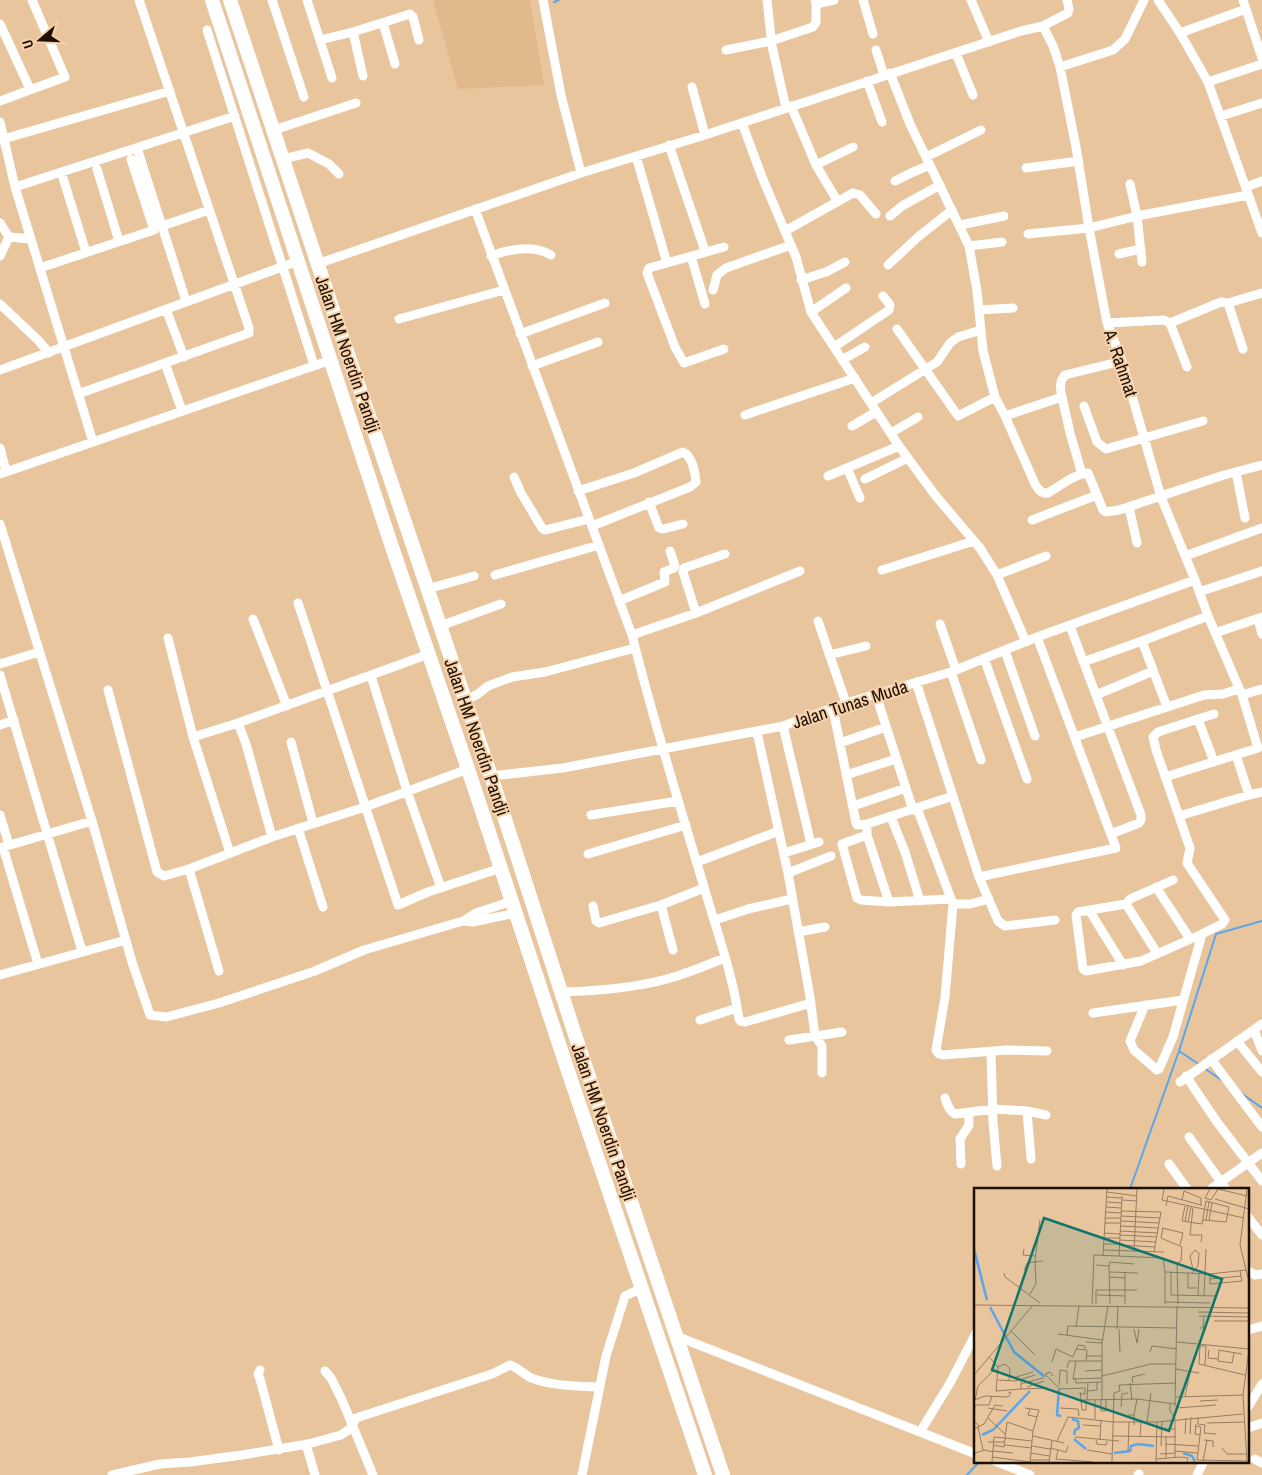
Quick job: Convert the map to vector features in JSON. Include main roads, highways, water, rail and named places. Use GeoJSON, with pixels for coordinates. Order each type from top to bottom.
{"type":"FeatureCollection","features":[{"type":"Feature","properties":{"kind":"main road","name":"Jalan HM Noerdin Pandji"},"geometry":{"type":"LineString","coordinates":[[212,0],[213,34],[298,261],[391,544],[705,1475]]}},
{"type":"Feature","properties":{"kind":"main road","name":"Jalan HM Noerdin Pandji"},"geometry":{"type":"LineString","coordinates":[[230,0],[317,264],[491,776],[561,992],[723,1475]]}},
{"type":"Feature","properties":{"kind":"main road"},"geometry":{"type":"LineString","coordinates":[[331,361],[337,354],[348,355]]}},
{"type":"Feature","properties":{"kind":"waterway"},"geometry":{"type":"LineString","coordinates":[[554,2],[559,0]]}},
{"type":"Feature","properties":{"kind":"waterway"},"geometry":{"type":"LineString","coordinates":[[1130,1188],[1179,1051],[1216,934],[1262,921]]}},
{"type":"Feature","properties":{"kind":"waterway"},"geometry":{"type":"LineString","coordinates":[[1179,1051],[1200,1065]]}},
{"type":"Feature","properties":{"kind":"waterway"},"geometry":{"type":"LineString","coordinates":[[1204,1068],[1223,1081]]}},
{"type":"Feature","properties":{"kind":"waterway"},"geometry":{"type":"LineString","coordinates":[[1241,1093],[1262,1108]]}},
{"type":"Feature","properties":{"kind":"waterway"},"geometry":{"type":"LineString","coordinates":[[967,1475],[979,1462]]}}]}
